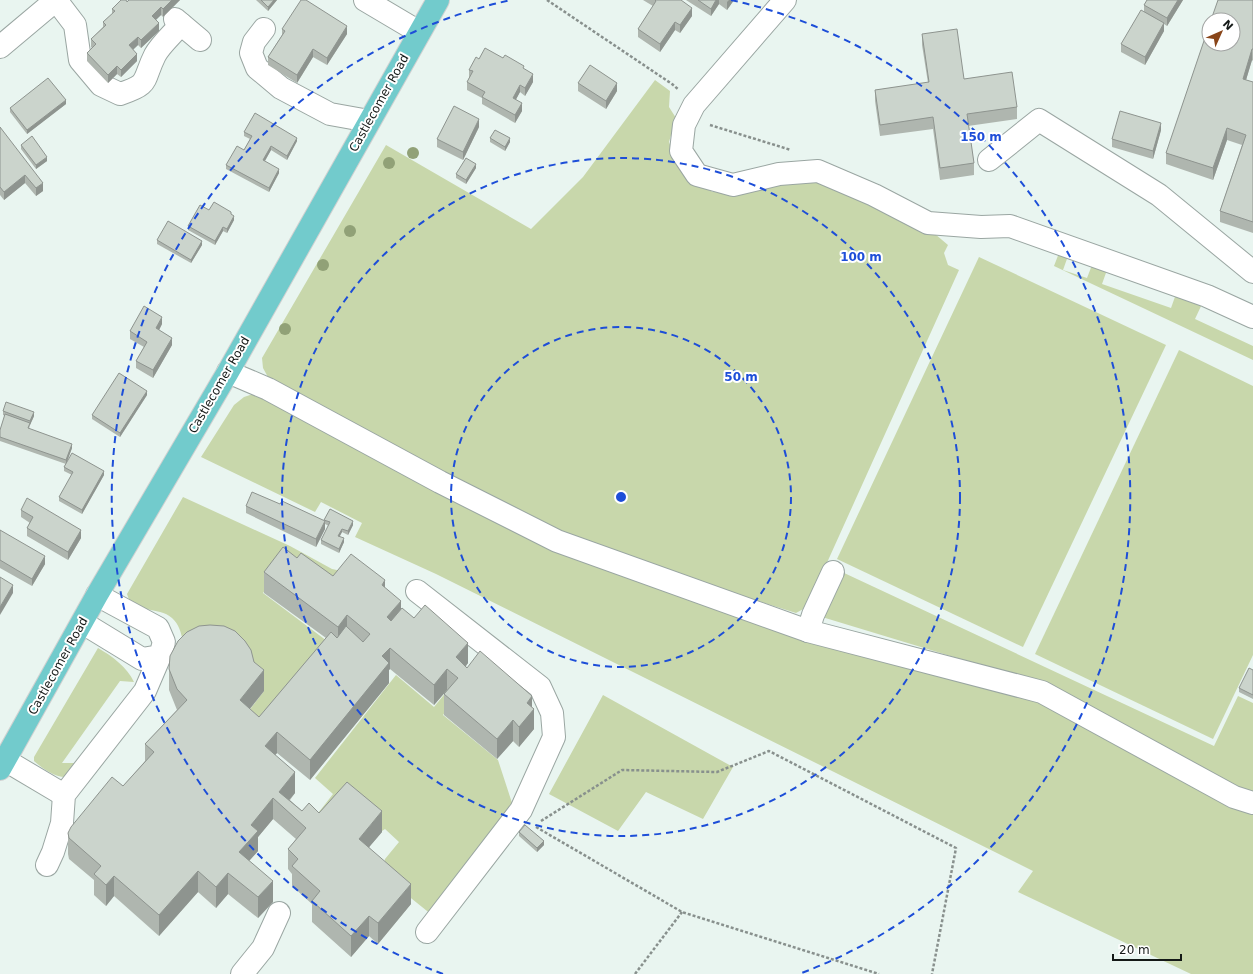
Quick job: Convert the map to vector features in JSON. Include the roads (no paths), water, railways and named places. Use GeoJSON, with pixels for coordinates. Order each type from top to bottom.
{"type":"FeatureCollection","features":[{"type":"Feature","properties":{"kind":"main road","name":"Castlecomer Road"},"geometry":{"type":"LineString","coordinates":[[3,765],[83,623],[97,595],[228,372],[438,0]]}},
{"type":"Feature","properties":{"kind":"street"},"geometry":{"type":"LineString","coordinates":[[0,47],[56,0],[75,25],[80,60],[101,86],[120,94],[137,88],[146,80],[156,55],[178,21],[200,40]]}},
{"type":"Feature","properties":{"kind":"street"},"geometry":{"type":"LineString","coordinates":[[365,0],[388,6],[419,32]]}},
{"type":"Feature","properties":{"kind":"street"},"geometry":{"type":"LineString","coordinates":[[785,0],[694,105],[684,125],[681,151],[697,175],[732,185],[779,174],[818,172],[874,195],[928,223],[981,227],[1010,226],[1207,296],[1253,317]]}},
{"type":"Feature","properties":{"kind":"street"},"geometry":{"type":"LineString","coordinates":[[264,29],[254,42],[251,53],[257,68],[281,88],[330,114],[369,122]]}},
{"type":"Feature","properties":{"kind":"street"},"geometry":{"type":"LineString","coordinates":[[989,160],[1039,120],[1160,196],[1253,272]]}},
{"type":"Feature","properties":{"kind":"street"},"geometry":{"type":"LineString","coordinates":[[228,372],[268,389],[440,482],[557,541],[808,631],[1042,692],[1234,797],[1253,803]]}},
{"type":"Feature","properties":{"kind":"street"},"geometry":{"type":"LineString","coordinates":[[808,631],[813,615],[833,572]]}},
{"type":"Feature","properties":{"kind":"street"},"geometry":{"type":"LineString","coordinates":[[417,592],[540,687],[552,714],[554,736],[521,810],[427,932]]}},
{"type":"Feature","properties":{"kind":"street"},"geometry":{"type":"LineString","coordinates":[[47,865],[53,852],[62,823],[64,795],[145,691],[160,656],[164,642],[158,628],[97,595]]}},
{"type":"Feature","properties":{"kind":"street"},"geometry":{"type":"LineString","coordinates":[[83,623],[142,659],[160,656]]}},
{"type":"Feature","properties":{"kind":"street"},"geometry":{"type":"LineString","coordinates":[[3,765],[64,795]]}},
{"type":"Feature","properties":{"kind":"street"},"geometry":{"type":"LineString","coordinates":[[242,974],[263,948],[279,913]]}}]}
